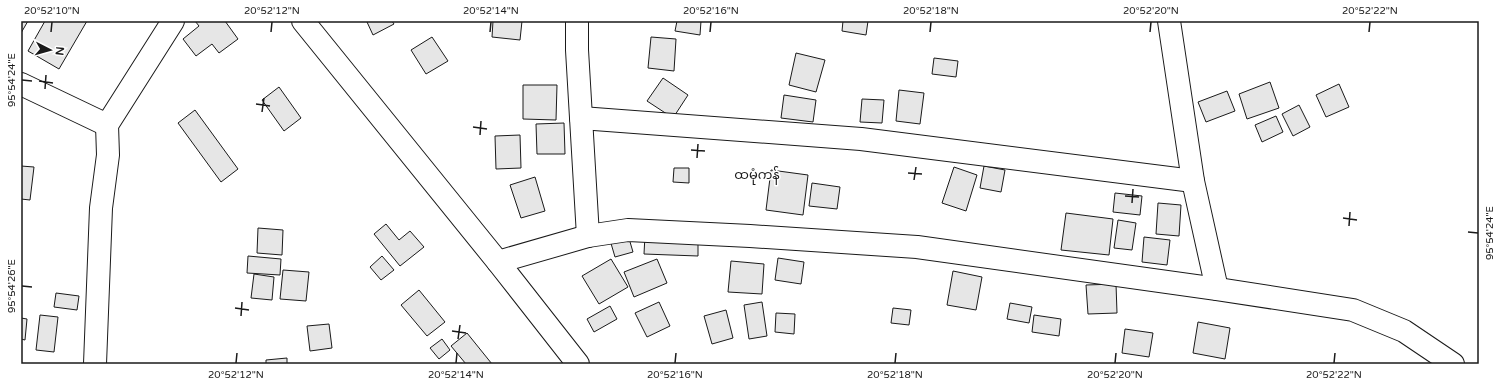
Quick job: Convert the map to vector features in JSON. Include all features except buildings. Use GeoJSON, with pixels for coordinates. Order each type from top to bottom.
{"type":"FeatureCollection","features":[{"type":"Feature","properties":{"kind":"main road"},"geometry":{"type":"LineString","coordinates":[[95,364],[101,208],[108,155],[107,125],[174,21]]}},
{"type":"Feature","properties":{"kind":"main road"},"geometry":{"type":"LineString","coordinates":[[303,21],[498,262],[578,364]]}},
{"type":"Feature","properties":{"kind":"main road"},"geometry":{"type":"LineString","coordinates":[[578,21],[577,50],[588,236]]}},
{"type":"Feature","properties":{"kind":"main road"},"geometry":{"type":"LineString","coordinates":[[1169,21],[1193,181],[1217,289]]}},
{"type":"Feature","properties":{"kind":"main road"},"geometry":{"type":"LineString","coordinates":[[21,84],[107,125]]}},
{"type":"Feature","properties":{"kind":"main road"},"geometry":{"type":"LineString","coordinates":[[581,118],[861,139],[1193,181]]}},
{"type":"Feature","properties":{"kind":"main road"},"geometry":{"type":"LineString","coordinates":[[498,262],[588,236],[628,230],[917,247],[1217,289],[1353,310],[1404,331],[1453,364]]}},
{"type":"Feature","properties":{"kind":"district","name":"ထမုံကန်"},"geometry":{"type":"Point","coordinates":[757,174]}}]}
